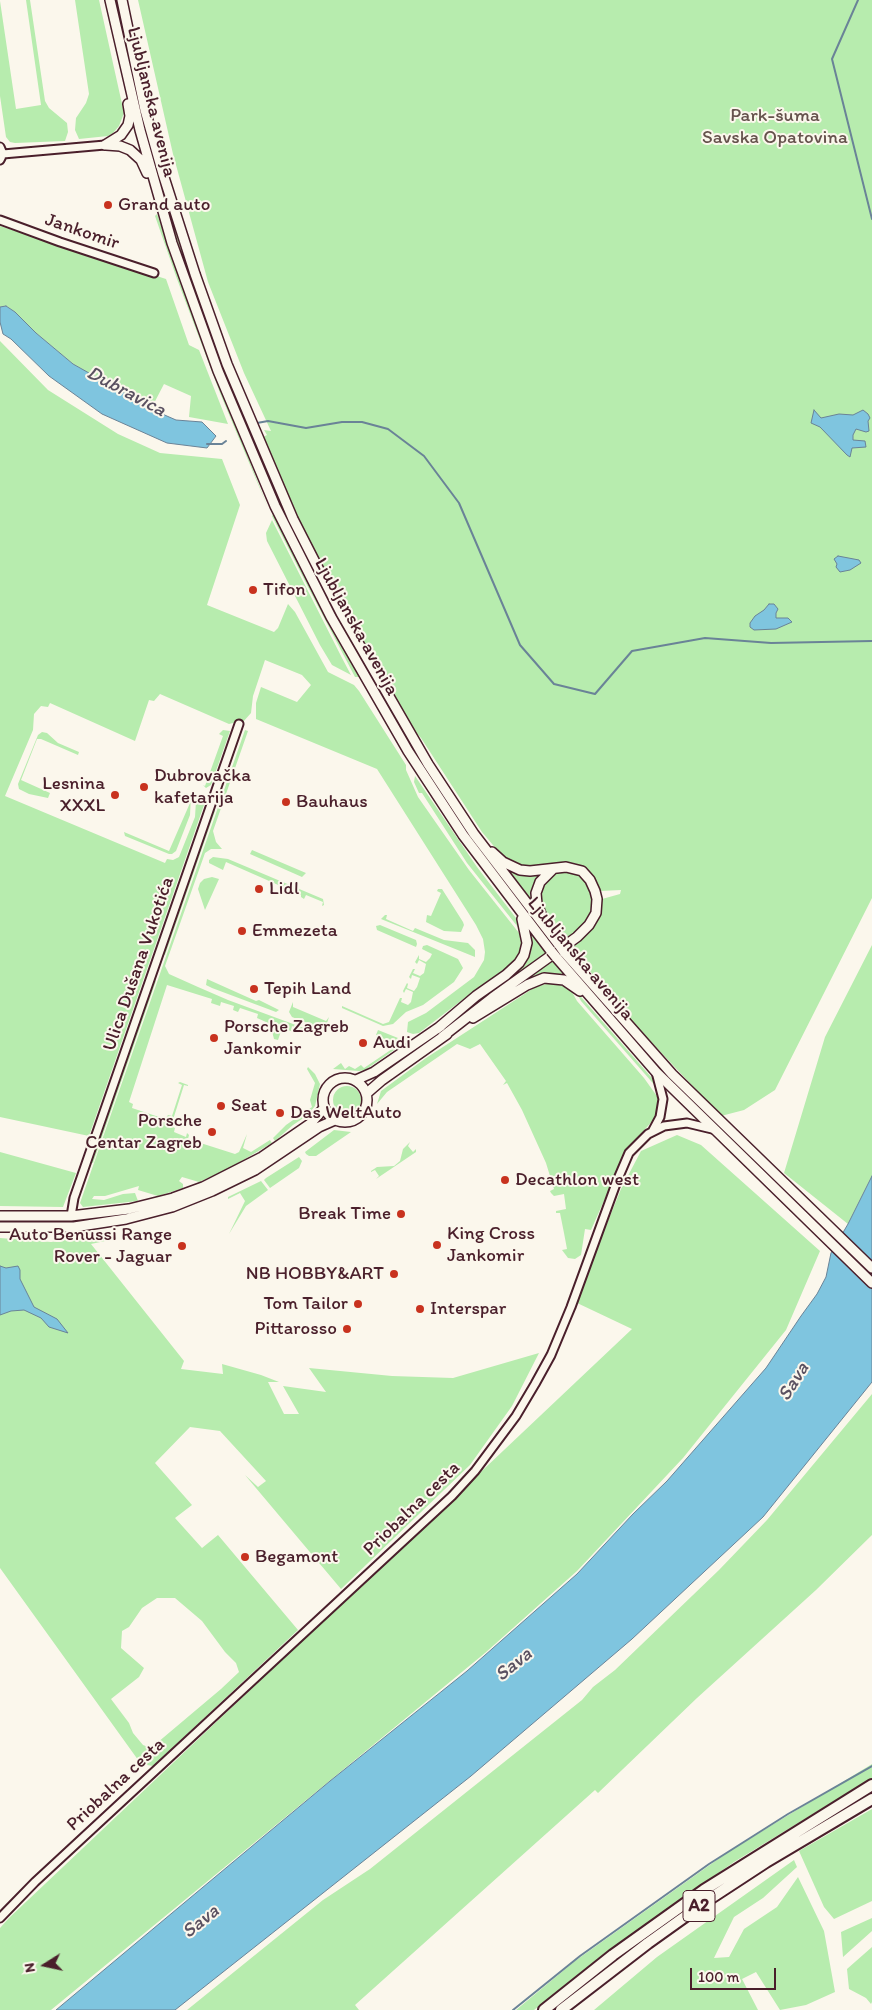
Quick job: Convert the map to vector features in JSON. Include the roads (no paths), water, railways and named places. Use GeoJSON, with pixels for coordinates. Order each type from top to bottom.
{"type":"FeatureCollection","features":[{"type":"Feature","properties":{"kind":"highway","name":"A2"},"geometry":{"type":"LineString","coordinates":[[544,2010],[613,1955],[688,1901],[812,1821],[872,1785]]}},
{"type":"Feature","properties":{"kind":"highway","name":"A2"},"geometry":{"type":"LineString","coordinates":[[561,2010],[648,1942],[711,1898],[766,1862],[872,1799]]}},
{"type":"Feature","properties":{"kind":"main road","name":"Ljubljanska avenija"},"geometry":{"type":"LineString","coordinates":[[110,0],[124,64],[161,205],[204,334],[246,440],[311,581],[366,681],[442,804],[519,911],[553,954],[656,1072],[712,1129],[872,1283]]}},
{"type":"Feature","properties":{"kind":"main road","name":"Ljubljanska avenija"},"geometry":{"type":"LineString","coordinates":[[122,0],[146,110],[176,217],[210,318],[250,421],[293,519],[341,613],[423,756],[474,834],[549,932],[672,1074],[872,1268]]}},
{"type":"Feature","properties":{"kind":"main road"},"geometry":{"type":"LineString","coordinates":[[106,145],[121,135],[129,120],[130,109],[123,82],[124,64]]}},
{"type":"Feature","properties":{"kind":"main road"},"geometry":{"type":"LineString","coordinates":[[106,145],[125,147],[136,154],[143,164],[151,186],[161,205]]}},
{"type":"Feature","properties":{"kind":"main road"},"geometry":{"type":"LineString","coordinates":[[367,1093],[492,998],[577,937],[589,925],[595,915],[596,895],[588,876],[582,871],[571,867],[525,871],[510,867],[474,834]]}},
{"type":"Feature","properties":{"kind":"main road"},"geometry":{"type":"LineString","coordinates":[[549,932],[538,908],[536,896],[540,882],[552,869]]}},
{"type":"Feature","properties":{"kind":"main road"},"geometry":{"type":"LineString","coordinates":[[437,1029],[476,996],[506,975],[524,955],[527,940],[519,911]]}},
{"type":"Feature","properties":{"kind":"main road"},"geometry":{"type":"LineString","coordinates":[[442,1037],[527,985],[544,978],[564,980],[593,1000]]}},
{"type":"Feature","properties":{"kind":"main road"},"geometry":{"type":"LineString","coordinates":[[356,1080],[374,1072],[437,1029],[492,998]]}},
{"type":"Feature","properties":{"kind":"main road"},"geometry":{"type":"LineString","coordinates":[[347,1078],[356,1080],[367,1093],[367,1107],[359,1118],[346,1123],[335,1120],[328,1115],[324,1108],[324,1092],[332,1082],[347,1078]]}},
{"type":"Feature","properties":{"kind":"main road"},"geometry":{"type":"LineString","coordinates":[[0,1216],[71,1216],[129,1209],[173,1198],[203,1187],[242,1168],[310,1124],[324,1108]]}},
{"type":"Feature","properties":{"kind":"main road"},"geometry":{"type":"LineString","coordinates":[[0,1227],[81,1226],[126,1219],[172,1207],[212,1191],[255,1170],[319,1127],[335,1120]]}},
{"type":"Feature","properties":{"kind":"street"},"geometry":{"type":"LineString","coordinates":[[1,154],[106,145]]}},
{"type":"Feature","properties":{"kind":"street","name":"Jankomir"},"geometry":{"type":"LineString","coordinates":[[0,220],[60,242],[154,272]]}},
{"type":"Feature","properties":{"kind":"street","name":"Ulica Dušana Vukotića"},"geometry":{"type":"LineString","coordinates":[[71,1216],[74,1198],[239,724]]}},
{"type":"Feature","properties":{"kind":"street","name":"Priobalna cesta"},"geometry":{"type":"LineString","coordinates":[[0,1918],[35,1882],[475,1472],[499,1441],[536,1384],[551,1355],[571,1307],[624,1164],[637,1143],[653,1130],[660,1116],[663,1099],[656,1072]]}},
{"type":"Feature","properties":{"kind":"street","name":"Priobalna cesta"},"geometry":{"type":"LineString","coordinates":[[653,1130],[687,1123],[712,1129]]}},
{"type":"Feature","properties":{"kind":"water"},"geometry":{"type":"Polygon","coordinates":[[[6,306],[73,364],[160,413],[176,420],[202,422],[216,436],[207,448],[167,443],[102,414],[49,376],[11,339],[3,334],[0,322],[0,307],[6,306]]]}},
{"type":"Feature","properties":{"kind":"water"},"geometry":{"type":"Polygon","coordinates":[[[814,410],[821,418],[839,414],[853,415],[863,410],[870,418],[868,421],[869,431],[856,429],[853,440],[865,441],[866,447],[852,448],[850,457],[847,455],[820,427],[811,423],[814,410]]]}},
{"type":"Feature","properties":{"kind":"water"},"geometry":{"type":"Polygon","coordinates":[[[838,556],[859,560],[861,563],[850,570],[840,572],[836,567],[837,564],[834,559],[838,556]]]}},
{"type":"Feature","properties":{"kind":"water"},"geometry":{"type":"Polygon","coordinates":[[[769,604],[774,604],[778,609],[776,618],[788,618],[792,622],[776,629],[754,630],[750,627],[750,623],[769,604]]]}},
{"type":"Feature","properties":{"kind":"water","name":"Sava"},"geometry":{"type":"Polygon","coordinates":[[[872,1176],[872,1382],[763,1517],[632,1639],[471,1776],[175,2010],[56,2010],[330,1781],[467,1671],[577,1574],[667,1481],[766,1368],[817,1294],[826,1277],[831,1253],[872,1176]]]}},
{"type":"Feature","properties":{"kind":"water"},"geometry":{"type":"Polygon","coordinates":[[[0,1266],[6,1268],[18,1266],[20,1279],[34,1307],[57,1319],[68,1333],[49,1327],[41,1318],[24,1310],[11,1311],[0,1315],[0,1266]]]}},
{"type":"Feature","properties":{"kind":"waterway"},"geometry":{"type":"LineString","coordinates":[[858,0],[832,59],[872,219]]}},
{"type":"Feature","properties":{"kind":"waterway"},"geometry":{"type":"LineString","coordinates":[[257,423],[268,421],[306,428],[342,422],[362,422],[388,429],[424,456],[459,503],[520,645],[554,684],[595,694],[632,651],[705,638],[771,643],[872,641]]}},
{"type":"Feature","properties":{"kind":"waterway","name":"Dubravica"},"geometry":{"type":"LineString","coordinates":[[207,444],[222,444],[226,441]]}},
{"type":"Feature","properties":{"kind":"waterway"},"geometry":{"type":"LineString","coordinates":[[513,2010],[580,1956],[709,1864],[788,1814],[872,1766]]}},
{"type":"Feature","properties":{"kind":"place","name":"Grand auto"},"geometry":{"type":"Point","coordinates":[108,205]}},
{"type":"Feature","properties":{"kind":"place","name":"Tifon"},"geometry":{"type":"Point","coordinates":[253,590]}},
{"type":"Feature","properties":{"kind":"place","name":"Dubrovačka kafetarija"},"geometry":{"type":"Point","coordinates":[144,787]}},
{"type":"Feature","properties":{"kind":"place","name":"Lesnina XXXL"},"geometry":{"type":"Point","coordinates":[115,795]}},
{"type":"Feature","properties":{"kind":"place","name":"Bauhaus"},"geometry":{"type":"Point","coordinates":[286,802]}},
{"type":"Feature","properties":{"kind":"place","name":"Lidl"},"geometry":{"type":"Point","coordinates":[259,889]}},
{"type":"Feature","properties":{"kind":"place","name":"Emmezeta"},"geometry":{"type":"Point","coordinates":[242,931]}},
{"type":"Feature","properties":{"kind":"place","name":"Tepih Land"},"geometry":{"type":"Point","coordinates":[254,989]}},
{"type":"Feature","properties":{"kind":"place","name":"Porsche Zagreb Jankomir"},"geometry":{"type":"Point","coordinates":[214,1038]}},
{"type":"Feature","properties":{"kind":"place","name":"Audi"},"geometry":{"type":"Point","coordinates":[363,1043]}},
{"type":"Feature","properties":{"kind":"place","name":"Seat"},"geometry":{"type":"Point","coordinates":[221,1106]}},
{"type":"Feature","properties":{"kind":"place","name":"Das WeltAuto"},"geometry":{"type":"Point","coordinates":[280,1113]}},
{"type":"Feature","properties":{"kind":"place","name":"Porsche Centar Zagreb"},"geometry":{"type":"Point","coordinates":[212,1132]}},
{"type":"Feature","properties":{"kind":"place","name":"Decathlon west"},"geometry":{"type":"Point","coordinates":[505,1180]}},
{"type":"Feature","properties":{"kind":"place","name":"Break Time"},"geometry":{"type":"Point","coordinates":[401,1214]}},
{"type":"Feature","properties":{"kind":"place","name":"King Cross Jankomir"},"geometry":{"type":"Point","coordinates":[437,1245]}},
{"type":"Feature","properties":{"kind":"place","name":"Auto Benussi Range Rover - Jaguar"},"geometry":{"type":"Point","coordinates":[182,1246]}},
{"type":"Feature","properties":{"kind":"place","name":"NB HOBBY&ART"},"geometry":{"type":"Point","coordinates":[394,1274]}},
{"type":"Feature","properties":{"kind":"place","name":"Tom Tailor"},"geometry":{"type":"Point","coordinates":[358,1304]}},
{"type":"Feature","properties":{"kind":"place","name":"Interspar"},"geometry":{"type":"Point","coordinates":[420,1309]}},
{"type":"Feature","properties":{"kind":"place","name":"Pittarosso"},"geometry":{"type":"Point","coordinates":[347,1329]}},
{"type":"Feature","properties":{"kind":"place","name":"Begamont"},"geometry":{"type":"Point","coordinates":[245,1557]}},
{"type":"Feature","properties":{"kind":"park label","name":"Park-šuma Savska Opatovina"},"geometry":{"type":"Point","coordinates":[775,127]}}]}
